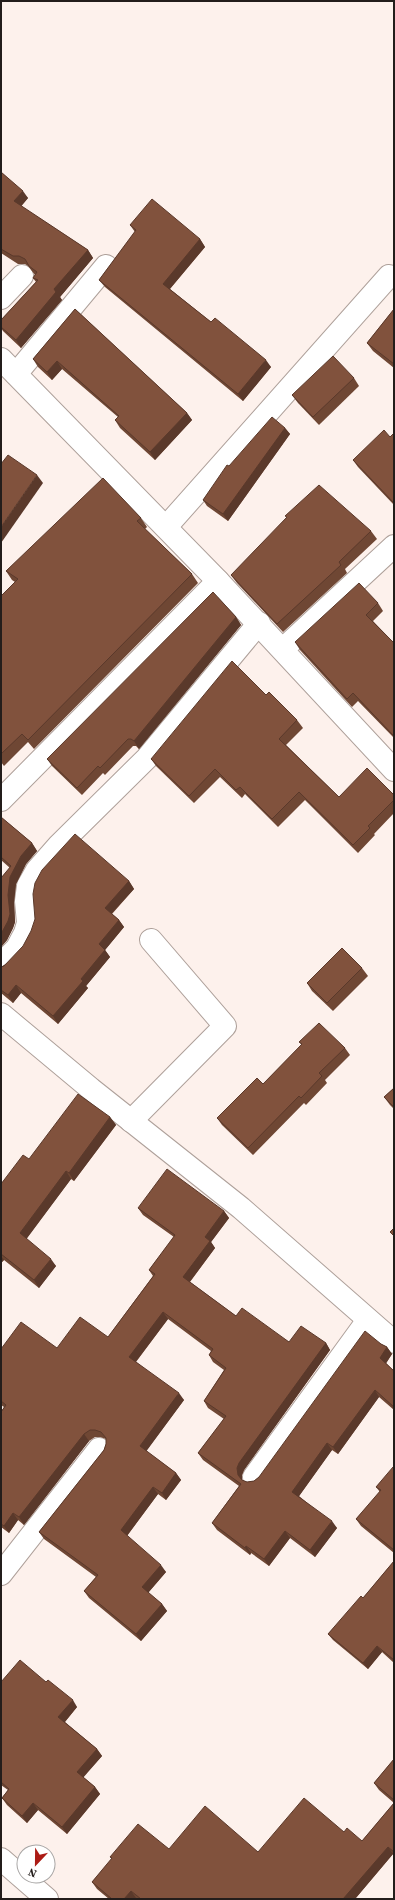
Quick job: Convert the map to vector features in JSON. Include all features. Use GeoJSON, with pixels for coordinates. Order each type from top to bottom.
{"type":"FeatureCollection","features":[{"type":"Feature","properties":{"kind":"street"},"geometry":{"type":"LineString","coordinates":[[106,266],[8,366],[259,623],[394,770]]}},
{"type":"Feature","properties":{"kind":"street"},"geometry":{"type":"LineString","coordinates":[[1,298],[22,276]]}},
{"type":"Feature","properties":{"kind":"street"},"geometry":{"type":"LineString","coordinates":[[166,527],[389,276]]}},
{"type":"Feature","properties":{"kind":"street"},"geometry":{"type":"LineString","coordinates":[[282,649],[394,546]]}},
{"type":"Feature","properties":{"kind":"street"},"geometry":{"type":"LineString","coordinates":[[1,800],[218,581]]}},
{"type":"Feature","properties":{"kind":"street"},"geometry":{"type":"LineString","coordinates":[[1,964],[17,948],[25,933],[28,923],[26,901],[28,886],[37,870],[147,758],[259,623]]}},
{"type":"Feature","properties":{"kind":"street"},"geometry":{"type":"LineString","coordinates":[[131,1121],[226,1026],[151,940]]}},
{"type":"Feature","properties":{"kind":"street"},"geometry":{"type":"LineString","coordinates":[[1,1014],[131,1121],[241,1208],[394,1342]]}},
{"type":"Feature","properties":{"kind":"street"},"geometry":{"type":"LineString","coordinates":[[254,1477],[368,1320]]}},
{"type":"Feature","properties":{"kind":"street"},"geometry":{"type":"LineString","coordinates":[[1,1574],[99,1449]]}},
{"type":"Feature","properties":{"kind":"street"},"geometry":{"type":"LineString","coordinates":[[1,1859],[47,1899]]}},
{"type":"Feature","properties":{"kind":"building"},"geometry":{"type":"Polygon","coordinates":[[[1,172],[23,191],[14,201],[88,250],[54,289],[56,292],[16,340],[1,327],[1,320],[38,280],[33,278],[37,272],[29,266],[25,259],[19,256],[13,256],[1,249],[1,172]]]}},
{"type":"Feature","properties":{"kind":"building"},"geometry":{"type":"Polygon","coordinates":[[[152,199],[200,239],[163,284],[211,322],[215,318],[266,360],[238,394],[99,280],[136,230],[130,225],[152,199]]]}},
{"type":"Feature","properties":{"kind":"building"},"geometry":{"type":"Polygon","coordinates":[[[75,309],[187,413],[150,452],[115,420],[119,416],[57,361],[47,372],[33,359],[75,309]]]}},
{"type":"Feature","properties":{"kind":"building"},"geometry":{"type":"Polygon","coordinates":[[[394,309],[394,364],[367,343],[394,309]]]}},
{"type":"Feature","properties":{"kind":"building"},"geometry":{"type":"Polygon","coordinates":[[[333,356],[354,378],[313,417],[292,395],[333,356]]]}},
{"type":"Feature","properties":{"kind":"building"},"geometry":{"type":"Polygon","coordinates":[[[272,417],[285,428],[223,514],[203,500],[227,465],[229,466],[272,417]]]}},
{"type":"Feature","properties":{"kind":"building"},"geometry":{"type":"Polygon","coordinates":[[[384,430],[390,437],[394,433],[394,503],[353,460],[384,430]]]}},
{"type":"Feature","properties":{"kind":"building"},"geometry":{"type":"Polygon","coordinates":[[[8,455],[37,475],[1,527],[1,464],[8,455]]]}},
{"type":"Feature","properties":{"kind":"building"},"geometry":{"type":"Polygon","coordinates":[[[103,478],[141,518],[137,521],[192,574],[28,740],[22,734],[1,754],[1,596],[18,579],[6,571],[103,478]]]}},
{"type":"Feature","properties":{"kind":"building"},"geometry":{"type":"Polygon","coordinates":[[[319,485],[371,531],[339,562],[341,565],[277,624],[231,575],[287,517],[285,516],[319,485]]]}},
{"type":"Feature","properties":{"kind":"building"},"geometry":{"type":"Polygon","coordinates":[[[359,583],[378,603],[366,615],[394,643],[393,735],[353,693],[347,699],[295,642],[359,583]]]}},
{"type":"Feature","properties":{"kind":"building"},"geometry":{"type":"Polygon","coordinates":[[[213,592],[236,617],[134,741],[128,739],[100,768],[98,766],[77,788],[47,759],[213,592]]]}},
{"type":"Feature","properties":{"kind":"building"},"geometry":{"type":"Polygon","coordinates":[[[232,661],[266,695],[269,692],[297,720],[279,739],[339,797],[367,768],[394,795],[394,800],[368,826],[370,828],[353,845],[299,792],[272,819],[240,787],[236,790],[215,769],[189,796],[151,759],[232,661]]]}},
{"type":"Feature","properties":{"kind":"building"},"geometry":{"type":"Polygon","coordinates":[[[1,817],[32,843],[21,856],[10,877],[8,895],[10,914],[1,934],[1,878],[11,866],[1,857],[1,817]]]}},
{"type":"Feature","properties":{"kind":"building"},"geometry":{"type":"Polygon","coordinates":[[[75,834],[129,881],[105,908],[119,920],[99,944],[105,950],[81,979],[83,981],[53,1016],[16,985],[8,995],[1,990],[1,967],[4,966],[23,946],[31,931],[35,919],[33,894],[35,883],[42,870],[75,834]]]}},
{"type":"Feature","properties":{"kind":"building"},"geometry":{"type":"Polygon","coordinates":[[[342,948],[362,968],[327,1003],[307,983],[342,948]]]}},
{"type":"Feature","properties":{"kind":"building"},"geometry":{"type":"Polygon","coordinates":[[[319,1023],[345,1048],[319,1073],[322,1076],[301,1098],[299,1096],[248,1148],[217,1118],[257,1078],[263,1084],[302,1044],[299,1042],[319,1023]]]}},
{"type":"Feature","properties":{"kind":"building"},"geometry":{"type":"Polygon","coordinates":[[[394,1088],[394,1107],[384,1097],[394,1088]]]}},
{"type":"Feature","properties":{"kind":"building"},"geometry":{"type":"Polygon","coordinates":[[[78,1094],[110,1117],[69,1173],[66,1171],[20,1233],[51,1259],[34,1280],[1,1254],[1,1184],[23,1155],[29,1159],[78,1094]]]}},
{"type":"Feature","properties":{"kind":"building"},"geometry":{"type":"Polygon","coordinates":[[[167,1169],[224,1211],[205,1237],[210,1241],[183,1277],[236,1316],[242,1308],[289,1342],[301,1326],[326,1343],[239,1463],[237,1468],[238,1475],[242,1480],[247,1482],[254,1481],[259,1477],[365,1331],[387,1347],[380,1358],[394,1371],[394,1407],[375,1390],[333,1447],[327,1443],[292,1492],[332,1521],[310,1550],[285,1531],[264,1559],[246,1546],[245,1548],[212,1523],[241,1484],[198,1453],[226,1416],[204,1401],[226,1368],[209,1355],[213,1349],[163,1312],[129,1357],[179,1393],[140,1446],[176,1473],[162,1493],[153,1487],[121,1530],[161,1565],[142,1587],[162,1604],[136,1634],[84,1591],[98,1575],[39,1532],[104,1450],[106,1438],[101,1432],[90,1430],[84,1434],[19,1517],[13,1513],[4,1526],[1,1524],[1,1412],[6,1405],[1,1401],[1,1349],[21,1322],[57,1348],[80,1317],[108,1337],[155,1274],[149,1270],[175,1235],[138,1208],[167,1169]]]}},
{"type":"Feature","properties":{"kind":"building"},"geometry":{"type":"Polygon","coordinates":[[[394,1228],[394,1236],[390,1232],[394,1228]]]}},
{"type":"Feature","properties":{"kind":"building"},"geometry":{"type":"Polygon","coordinates":[[[393,1467],[394,1550],[356,1519],[381,1490],[376,1487],[393,1467]]]}},
{"type":"Feature","properties":{"kind":"building"},"geometry":{"type":"Polygon","coordinates":[[[394,1561],[394,1660],[377,1646],[363,1663],[328,1634],[361,1596],[363,1598],[394,1561]]]}},
{"type":"Feature","properties":{"kind":"building"},"geometry":{"type":"Polygon","coordinates":[[[20,1660],[46,1682],[48,1680],[73,1700],[58,1717],[97,1749],[77,1772],[95,1787],[62,1827],[33,1803],[22,1816],[2,1798],[9,1789],[1,1782],[1,1682],[20,1660]]]}},
{"type":"Feature","properties":{"kind":"building"},"geometry":{"type":"Polygon","coordinates":[[[394,1759],[394,1800],[374,1783],[394,1759]]]}},
{"type":"Feature","properties":{"kind":"building"},"geometry":{"type":"Polygon","coordinates":[[[304,1798],[344,1832],[347,1828],[362,1841],[394,1803],[394,1852],[388,1847],[343,1899],[141,1899],[131,1891],[124,1899],[112,1899],[92,1882],[112,1858],[110,1857],[138,1824],[169,1849],[205,1806],[258,1852],[304,1798]]]}}]}
